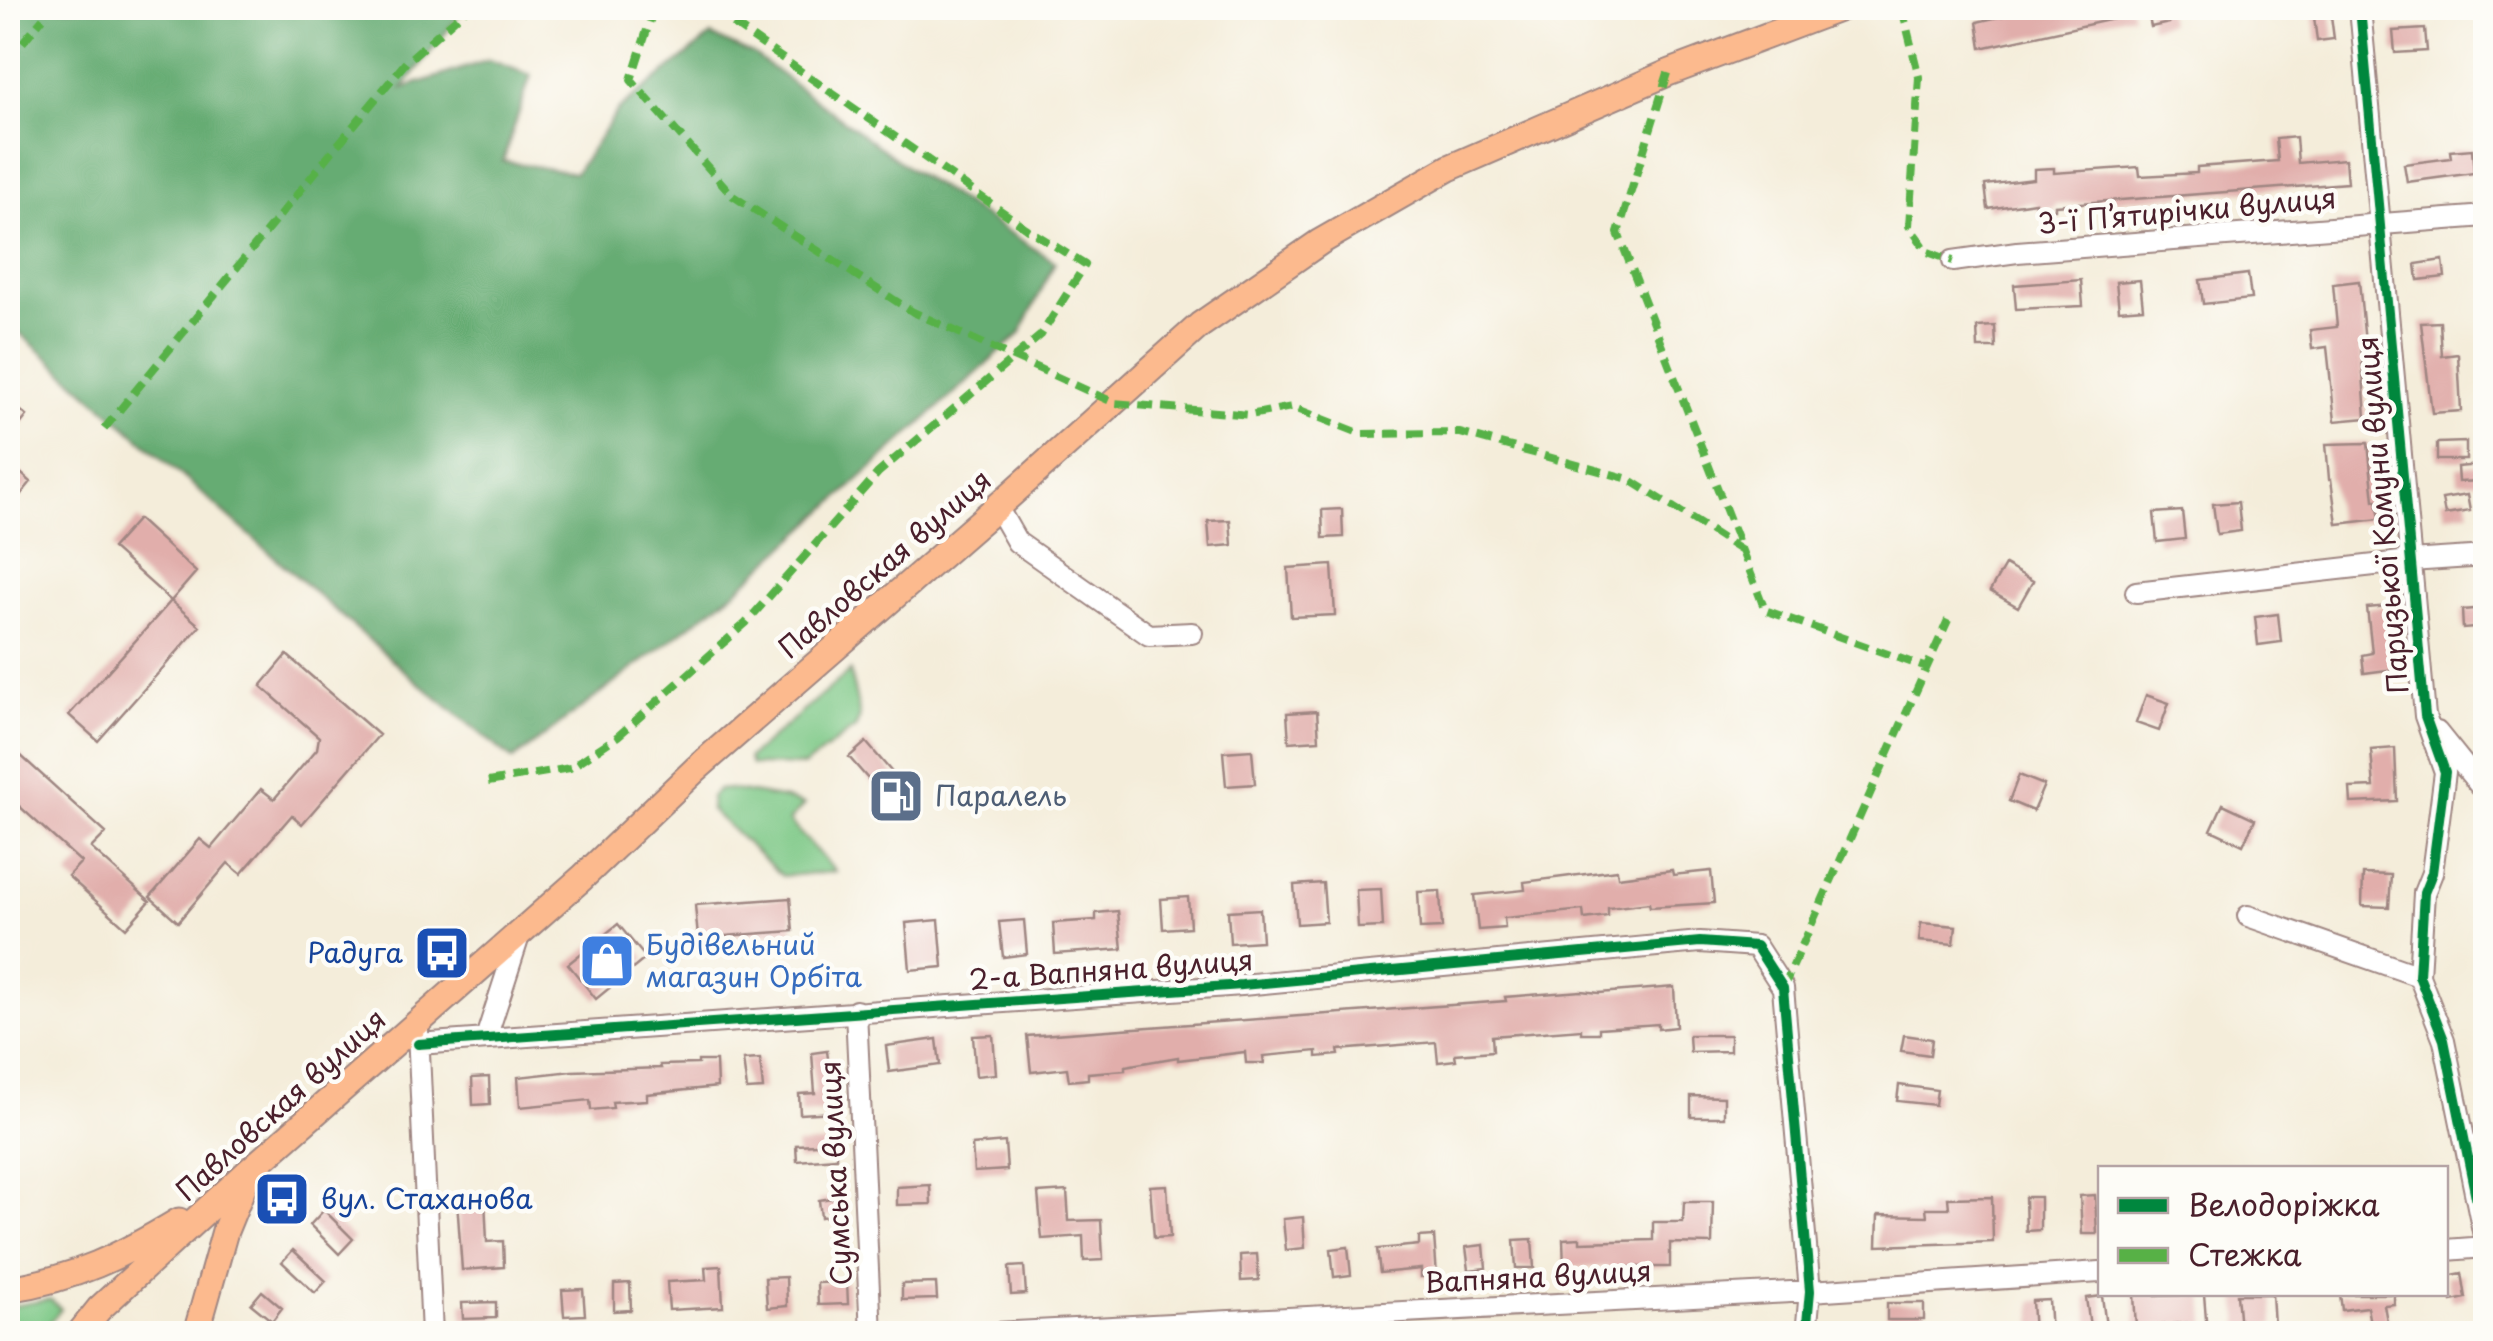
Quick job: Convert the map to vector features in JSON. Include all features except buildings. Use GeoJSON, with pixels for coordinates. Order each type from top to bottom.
{"type":"FeatureCollection","features":[{"type":"Feature","properties":{"kind":"main road","name":"Павловская вулиця"},"geometry":{"type":"LineString","coordinates":[[79,1334],[99,1309],[248,1172],[418,1033],[696,769],[1200,325],[1320,242],[1449,168],[1668,73],[1841,8]]}},
{"type":"Feature","properties":{"kind":"main road"},"geometry":{"type":"LineString","coordinates":[[8,1290],[86,1272],[128,1252],[180,1221],[248,1172]]}},
{"type":"Feature","properties":{"kind":"main road"},"geometry":{"type":"LineString","coordinates":[[196,1334],[226,1230],[248,1172]]}},
{"type":"Feature","properties":{"kind":"street","name":"Паризької Комуни вулиця"},"geometry":{"type":"LineString","coordinates":[[2360,8],[2425,716],[2444,772],[2432,873],[2424,892],[2419,976],[2444,1040],[2486,1247]]}},
{"type":"Feature","properties":{"kind":"street","name":"3-ї П’ятирічки вулиця"},"geometry":{"type":"LineString","coordinates":[[1953,261],[2017,252],[2486,216]]}},
{"type":"Feature","properties":{"kind":"street"},"geometry":{"type":"LineString","coordinates":[[997,507],[1017,542],[1149,635],[1192,633]]}},
{"type":"Feature","properties":{"kind":"street"},"geometry":{"type":"LineString","coordinates":[[2136,592],[2486,556]]}},
{"type":"Feature","properties":{"kind":"street"},"geometry":{"type":"LineString","coordinates":[[2425,716],[2486,793]]}},
{"type":"Feature","properties":{"kind":"street"},"geometry":{"type":"LineString","coordinates":[[2248,916],[2419,976]]}},
{"type":"Feature","properties":{"kind":"street"},"geometry":{"type":"LineString","coordinates":[[486,1038],[520,933]]}},
{"type":"Feature","properties":{"kind":"street","name":"2-а Вапняна вулиця"},"geometry":{"type":"LineString","coordinates":[[418,1033],[486,1038],[1242,984],[1700,942],[1756,946],[1784,988],[1810,1290]]}},
{"type":"Feature","properties":{"kind":"street","name":"Сумська вулиця"},"geometry":{"type":"LineString","coordinates":[[856,1011],[872,1334]]}},
{"type":"Feature","properties":{"kind":"street"},"geometry":{"type":"LineString","coordinates":[[418,1033],[432,1334]]}},
{"type":"Feature","properties":{"kind":"street"},"geometry":{"type":"LineString","coordinates":[[2448,1250],[2486,1247]]}},
{"type":"Feature","properties":{"kind":"street","name":"Вапняна вулиця"},"geometry":{"type":"LineString","coordinates":[[978,1334],[2098,1272]]}},
{"type":"Feature","properties":{"kind":"street"},"geometry":{"type":"LineString","coordinates":[[1806,1334],[1810,1290]]}},
{"type":"Feature","properties":{"kind":"green space"},"geometry":{"type":"Polygon","coordinates":[[[8,8],[465,8],[403,88],[489,60],[531,75],[503,161],[575,173],[619,109],[711,36],[753,54],[907,167],[1055,262],[1020,334],[738,589],[513,760],[409,675],[8,323],[8,8]]]}},
{"type":"Feature","properties":{"kind":"green space"},"geometry":{"type":"Polygon","coordinates":[[[850,671],[860,716],[856,727],[804,766],[751,765],[748,758],[850,671]]]}},
{"type":"Feature","properties":{"kind":"green space"},"geometry":{"type":"Polygon","coordinates":[[[729,789],[804,805],[789,821],[836,872],[782,876],[711,810],[711,797],[717,790],[729,789]]]}},
{"type":"Feature","properties":{"kind":"green space"},"geometry":{"type":"Polygon","coordinates":[[[50,1299],[61,1309],[42,1333],[8,1333],[8,1307],[50,1299]]]}},
{"type":"Feature","properties":{"kind":"marked path"},"geometry":{"type":"LineString","coordinates":[[104,429],[406,62],[467,8]]}},
{"type":"Feature","properties":{"kind":"marked path"},"geometry":{"type":"LineString","coordinates":[[654,8],[631,80],[733,196],[913,312],[1115,403],[1250,415],[1292,407],[1362,434],[1460,433],[1629,479],[1742,551]]}},
{"type":"Feature","properties":{"kind":"marked path"},"geometry":{"type":"LineString","coordinates":[[488,782],[570,768],[618,736],[746,623],[878,473],[1041,335],[1085,265],[710,8]]}},
{"type":"Feature","properties":{"kind":"marked path"},"geometry":{"type":"LineString","coordinates":[[1902,8],[1919,77],[1909,226],[1928,252],[1953,261]]}},
{"type":"Feature","properties":{"kind":"marked path"},"geometry":{"type":"LineString","coordinates":[[8,60],[43,18]]}},
{"type":"Feature","properties":{"kind":"marked path"},"geometry":{"type":"LineString","coordinates":[[1668,73],[1618,233],[1765,610],[1927,668]]}},
{"type":"Feature","properties":{"kind":"marked path"},"geometry":{"type":"LineString","coordinates":[[1783,988],[1948,620]]}},
{"type":"Feature","properties":{"kind":"cycle path"},"geometry":{"type":"LineString","coordinates":[[2360,8],[2425,716],[2445,772],[2432,873],[2424,893],[2419,976],[2444,1040],[2486,1246]]}},
{"type":"Feature","properties":{"kind":"cycle path"},"geometry":{"type":"LineString","coordinates":[[418,1044],[1242,985],[1700,942],[1756,946],[1783,988],[1810,1291],[1806,1334]]}},
{"type":"Feature","properties":{"kind":"place","name":"Паралель"},"geometry":{"type":"Point","coordinates":[896,796]}},
{"type":"Feature","properties":{"kind":"place","name":"Радуга"},"geometry":{"type":"Point","coordinates":[442,953]}},
{"type":"Feature","properties":{"kind":"place","name":"Будівельний магазин Орбіта"},"geometry":{"type":"Point","coordinates":[607,961]}},
{"type":"Feature","properties":{"kind":"place","name":"вул. Стаханова"},"geometry":{"type":"Point","coordinates":[282,1199]}}]}
